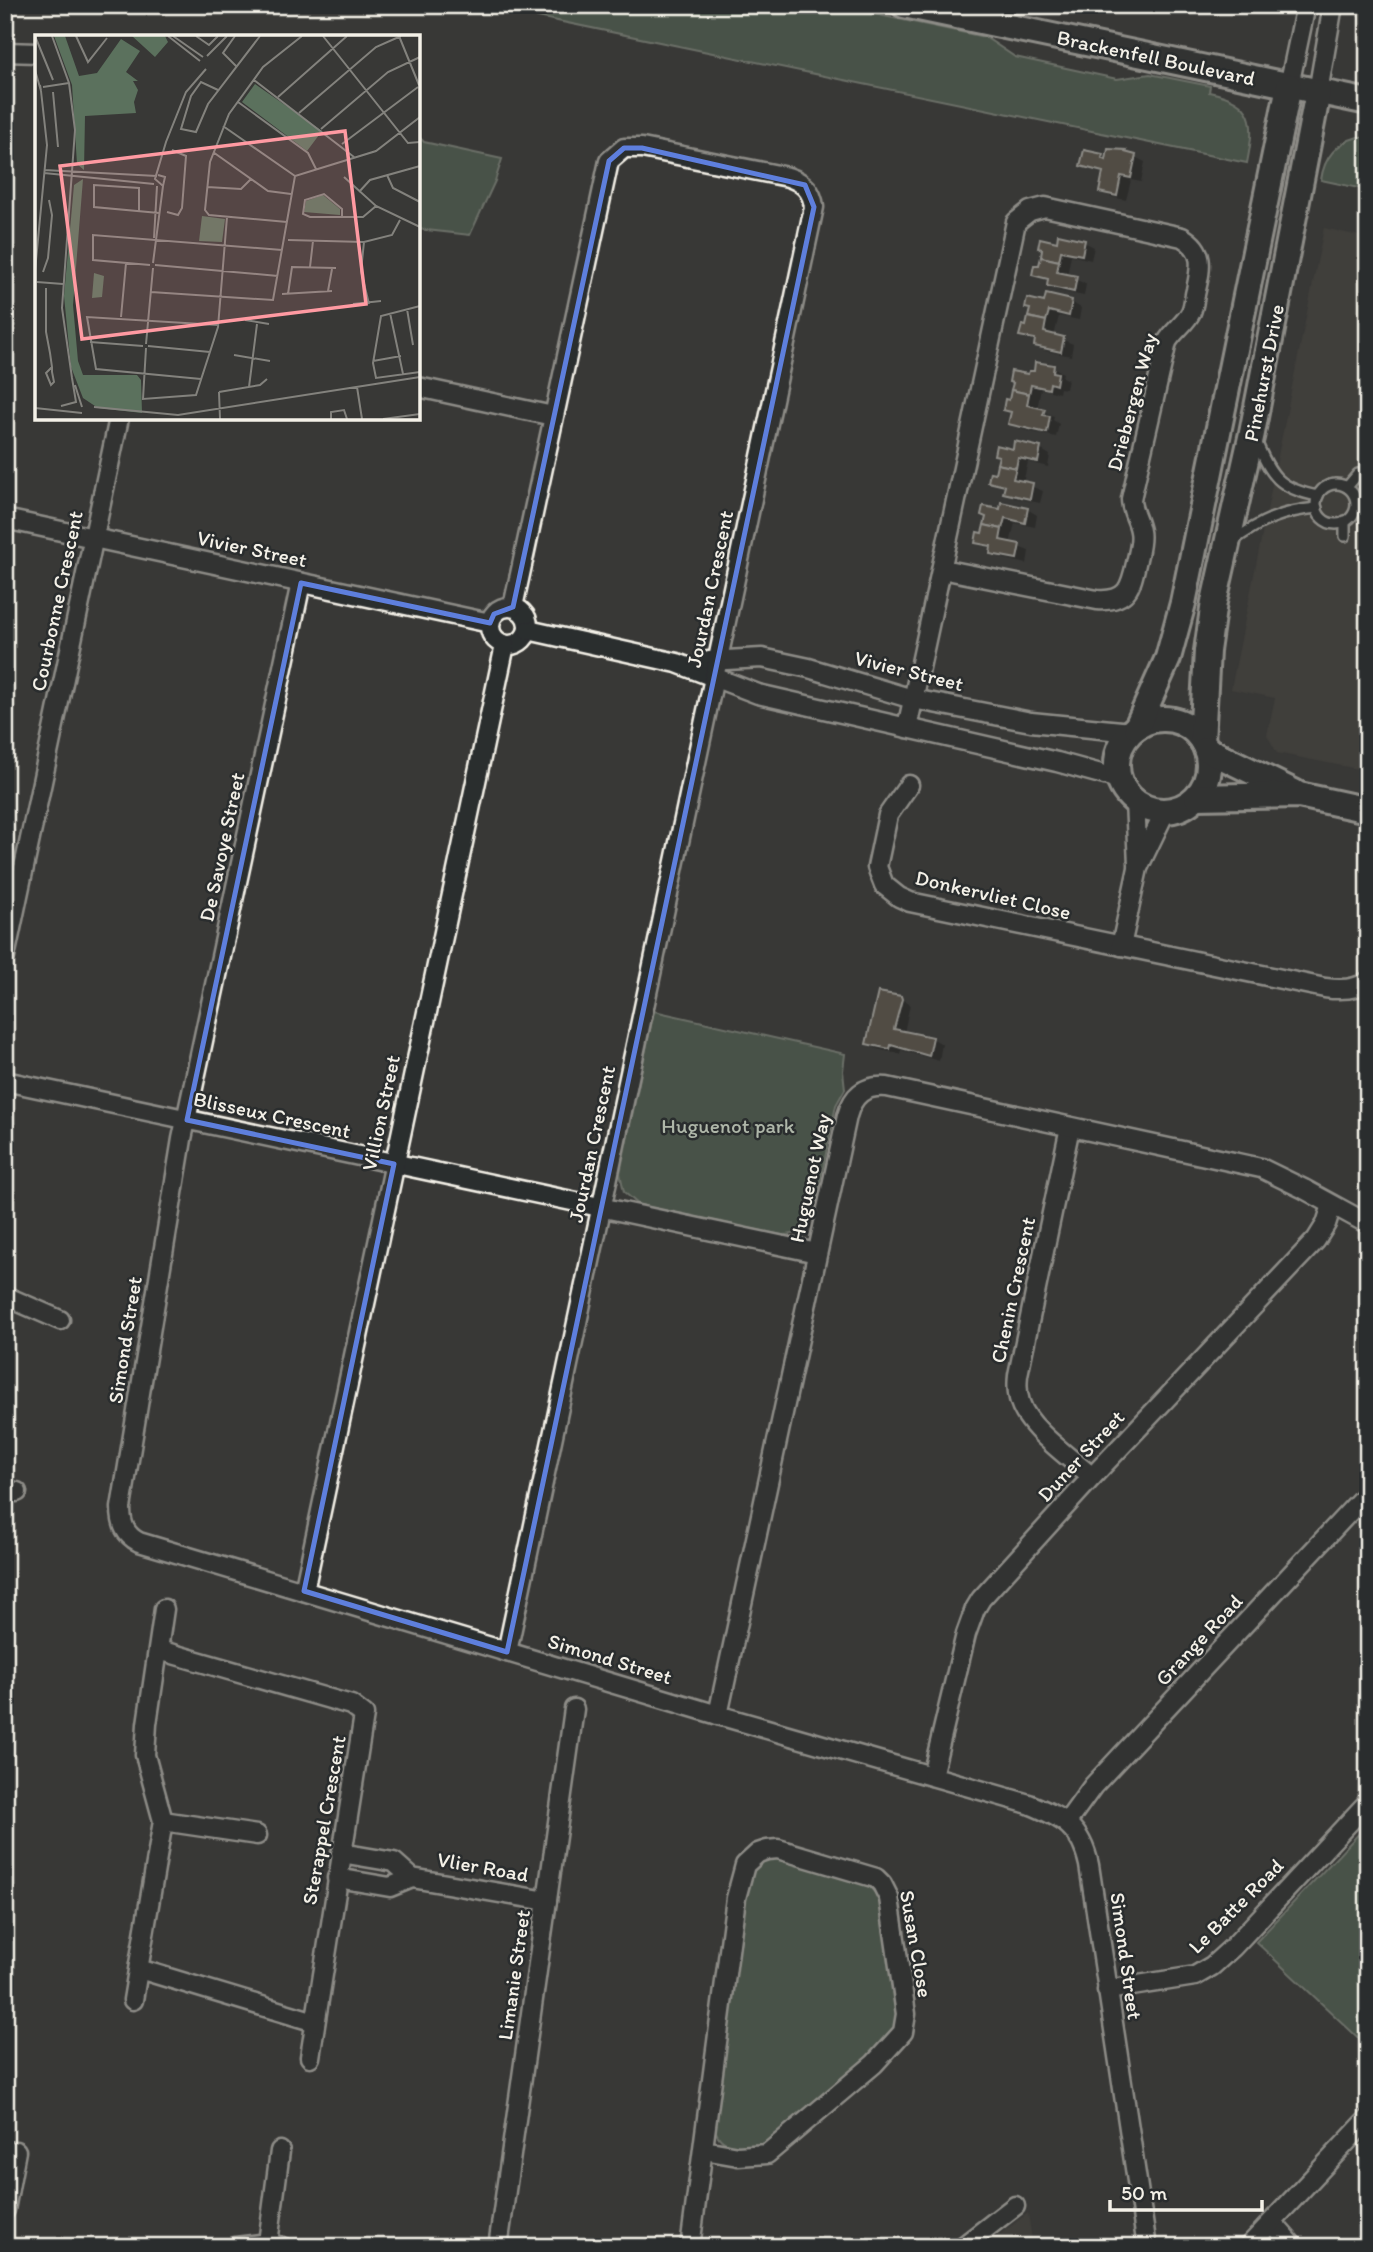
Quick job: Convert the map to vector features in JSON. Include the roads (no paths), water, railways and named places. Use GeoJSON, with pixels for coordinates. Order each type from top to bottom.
{"type":"FeatureCollection","features":[{"type":"Feature","properties":{"kind":"street","name":"Brackenfell Boulevard"},"geometry":{"type":"LineString","coordinates":[[904,5],[1368,103]]}},
{"type":"Feature","properties":{"kind":"street","name":"Pinehurst Drive"},"geometry":{"type":"LineString","coordinates":[[1134,730],[1168,658],[1183,603],[1306,5]]}},
{"type":"Feature","properties":{"kind":"street","name":"Pinehurst Drive"},"geometry":{"type":"LineString","coordinates":[[1204,745],[1207,651],[1226,546],[1252,433],[1333,5]]}},
{"type":"Feature","properties":{"kind":"street"},"geometry":{"type":"LineString","coordinates":[[5,52],[35,53]]}},
{"type":"Feature","properties":{"kind":"street","name":"Jourdan Crescent"},"geometry":{"type":"LineString","coordinates":[[507,1652],[814,207],[805,185],[788,177],[642,148],[630,147],[617,152],[607,165],[513,607]]}},
{"type":"Feature","properties":{"kind":"street","name":"Driebergen Way"},"geometry":{"type":"LineString","coordinates":[[907,727],[1016,222],[1030,211],[1045,207],[1182,237],[1193,243],[1198,253],[1200,275],[1191,312],[1167,342],[1131,499],[1140,540],[1132,582],[1126,593],[1111,601],[1097,600],[942,569]]}},
{"type":"Feature","properties":{"kind":"street"},"geometry":{"type":"LineString","coordinates":[[420,387],[553,416]]}},
{"type":"Feature","properties":{"kind":"street","name":"Courbonne Crescent"},"geometry":{"type":"LineString","coordinates":[[5,957],[119,420]]}},
{"type":"Feature","properties":{"kind":"street","name":"Vivier Street"},"geometry":{"type":"LineString","coordinates":[[5,519],[490,623]]}},
{"type":"Feature","properties":{"kind":"street","name":"De Savoye Street"},"geometry":{"type":"LineString","coordinates":[[187,1120],[301,583]]}},
{"type":"Feature","properties":{"kind":"street"},"geometry":{"type":"LineString","coordinates":[[513,607],[522,612],[528,620],[528,631],[524,639],[515,645],[505,645],[493,637],[490,623],[494,614],[503,608],[513,607]]}},
{"type":"Feature","properties":{"kind":"street","name":"Vivier Street"},"geometry":{"type":"LineString","coordinates":[[528,631],[716,669],[758,694],[1057,762],[1119,779]]}},
{"type":"Feature","properties":{"kind":"street","name":"Villion Street"},"geometry":{"type":"LineString","coordinates":[[304,1591],[505,645]]}},
{"type":"Feature","properties":{"kind":"street","name":"Vivier Street"},"geometry":{"type":"LineString","coordinates":[[716,669],[762,657],[913,699],[1031,722],[1134,730]]}},
{"type":"Feature","properties":{"kind":"street"},"geometry":{"type":"LineString","coordinates":[[1165,719],[1180,722],[1192,730],[1204,745],[1209,762],[1204,787],[1197,797],[1182,808],[1165,812],[1147,809],[1125,792],[1119,779],[1118,754],[1134,730],[1150,721],[1165,719]]}},
{"type":"Feature","properties":{"kind":"street"},"geometry":{"type":"LineString","coordinates":[[1204,745],[1299,795]]}},
{"type":"Feature","properties":{"kind":"street","name":"Donkervliet Close"},"geometry":{"type":"LineString","coordinates":[[909,785],[888,815],[877,867],[881,879],[899,897],[925,906],[1325,988],[1345,989],[1368,981]]}},
{"type":"Feature","properties":{"kind":"street"},"geometry":{"type":"LineString","coordinates":[[1197,797],[1299,795],[1368,810]]}},
{"type":"Feature","properties":{"kind":"street"},"geometry":{"type":"LineString","coordinates":[[1135,802],[1138,868]]}},
{"type":"Feature","properties":{"kind":"street"},"geometry":{"type":"LineString","coordinates":[[1121,946],[1138,868],[1165,812]]}},
{"type":"Feature","properties":{"kind":"street","name":"Blisseux Crescent"},"geometry":{"type":"LineString","coordinates":[[5,1081],[817,1253]]}},
{"type":"Feature","properties":{"kind":"street","name":"Huguenot Way"},"geometry":{"type":"LineString","coordinates":[[718,1715],[847,1116],[850,1105],[860,1092],[877,1086],[887,1087],[1261,1168],[1368,1224]]}},
{"type":"Feature","properties":{"kind":"street","name":"Simond Street"},"geometry":{"type":"LineString","coordinates":[[187,1120],[171,1200],[121,1508],[122,1522],[128,1535],[139,1542],[507,1652],[1028,1804],[1067,1822],[1083,1843],[1087,1854],[1147,2247]]}},
{"type":"Feature","properties":{"kind":"street","name":"Chenin Crescent"},"geometry":{"type":"LineString","coordinates":[[1070,1127],[1017,1390],[1020,1404],[1031,1422],[1092,1477]]}},
{"type":"Feature","properties":{"kind":"street","name":"Duner Street"},"geometry":{"type":"LineString","coordinates":[[932,1776],[966,1634],[975,1609],[993,1584],[1316,1240],[1326,1224],[1332,1205]]}},
{"type":"Feature","properties":{"kind":"street"},"geometry":{"type":"LineString","coordinates":[[5,1296],[60,1320]]}},
{"type":"Feature","properties":{"kind":"street","name":"Grange Road"},"geometry":{"type":"LineString","coordinates":[[1067,1822],[1093,1786],[1368,1492]]}},
{"type":"Feature","properties":{"kind":"street"},"geometry":{"type":"LineString","coordinates":[[133,2000],[163,1821],[145,1755],[164,1609]]}},
{"type":"Feature","properties":{"kind":"street","name":"Sterappel Crescent"},"geometry":{"type":"LineString","coordinates":[[159,1650],[351,1705],[360,1710],[364,1718],[310,2057]]}},
{"type":"Feature","properties":{"kind":"street","name":"Limanie Street"},"geometry":{"type":"LineString","coordinates":[[498,2247],[574,1709]]}},
{"type":"Feature","properties":{"kind":"street","name":"Le Batte Road"},"geometry":{"type":"LineString","coordinates":[[1108,1990],[1190,1977],[1212,1965],[1233,1947],[1368,1802]]}},
{"type":"Feature","properties":{"kind":"street"},"geometry":{"type":"LineString","coordinates":[[163,1821],[257,1835]]}},
{"type":"Feature","properties":{"kind":"street","name":"Susan Close"},"geometry":{"type":"LineString","coordinates":[[690,2247],[736,1898],[745,1865],[758,1853],[778,1849],[876,1878],[890,1898],[906,2014],[903,2032],[874,2064],[767,2154],[738,2156],[704,2150]]}},
{"type":"Feature","properties":{"kind":"street","name":"Vlier Road"},"geometry":{"type":"LineString","coordinates":[[341,1853],[394,1862],[412,1878]]}},
{"type":"Feature","properties":{"kind":"street","name":"Vlier Road"},"geometry":{"type":"LineString","coordinates":[[337,1878],[390,1887],[412,1878],[547,1901]]}},
{"type":"Feature","properties":{"kind":"street"},"geometry":{"type":"LineString","coordinates":[[139,1969],[315,2022]]}},
{"type":"Feature","properties":{"kind":"street"},"geometry":{"type":"LineString","coordinates":[[1248,2247],[1368,2119]]}},
{"type":"Feature","properties":{"kind":"street"},"geometry":{"type":"LineString","coordinates":[[5,2210],[16,2151]]}},
{"type":"Feature","properties":{"kind":"street"},"geometry":{"type":"LineString","coordinates":[[236,2247],[276,2245],[279,2151]]}},
{"type":"Feature","properties":{"kind":"street"},"geometry":{"type":"LineString","coordinates":[[962,2247],[1015,2206]]}},
{"type":"Feature","properties":{"kind":"street"},"geometry":{"type":"LineString","coordinates":[[1272,2222],[1294,2247]]}},
{"type":"Feature","properties":{"kind":"lane"},"geometry":{"type":"LineString","coordinates":[[1252,433],[1265,463],[1278,481],[1300,492],[1318,496]]}},
{"type":"Feature","properties":{"kind":"lane"},"geometry":{"type":"LineString","coordinates":[[1348,487],[1358,474]]}},
{"type":"Feature","properties":{"kind":"lane"},"geometry":{"type":"LineString","coordinates":[[1334,484],[1348,487],[1355,498],[1355,512],[1339,523],[1327,521],[1321,517],[1317,508],[1318,496],[1334,484]]}},
{"type":"Feature","properties":{"kind":"lane"},"geometry":{"type":"LineString","coordinates":[[1226,546],[1253,526],[1280,513],[1317,508]]}},
{"type":"Feature","properties":{"kind":"lane"},"geometry":{"type":"LineString","coordinates":[[1345,521],[1345,536]]}},
{"type":"Feature","properties":{"kind":"park label","name":"Huguenot park"},"geometry":{"type":"Point","coordinates":[728,1126]}}]}
